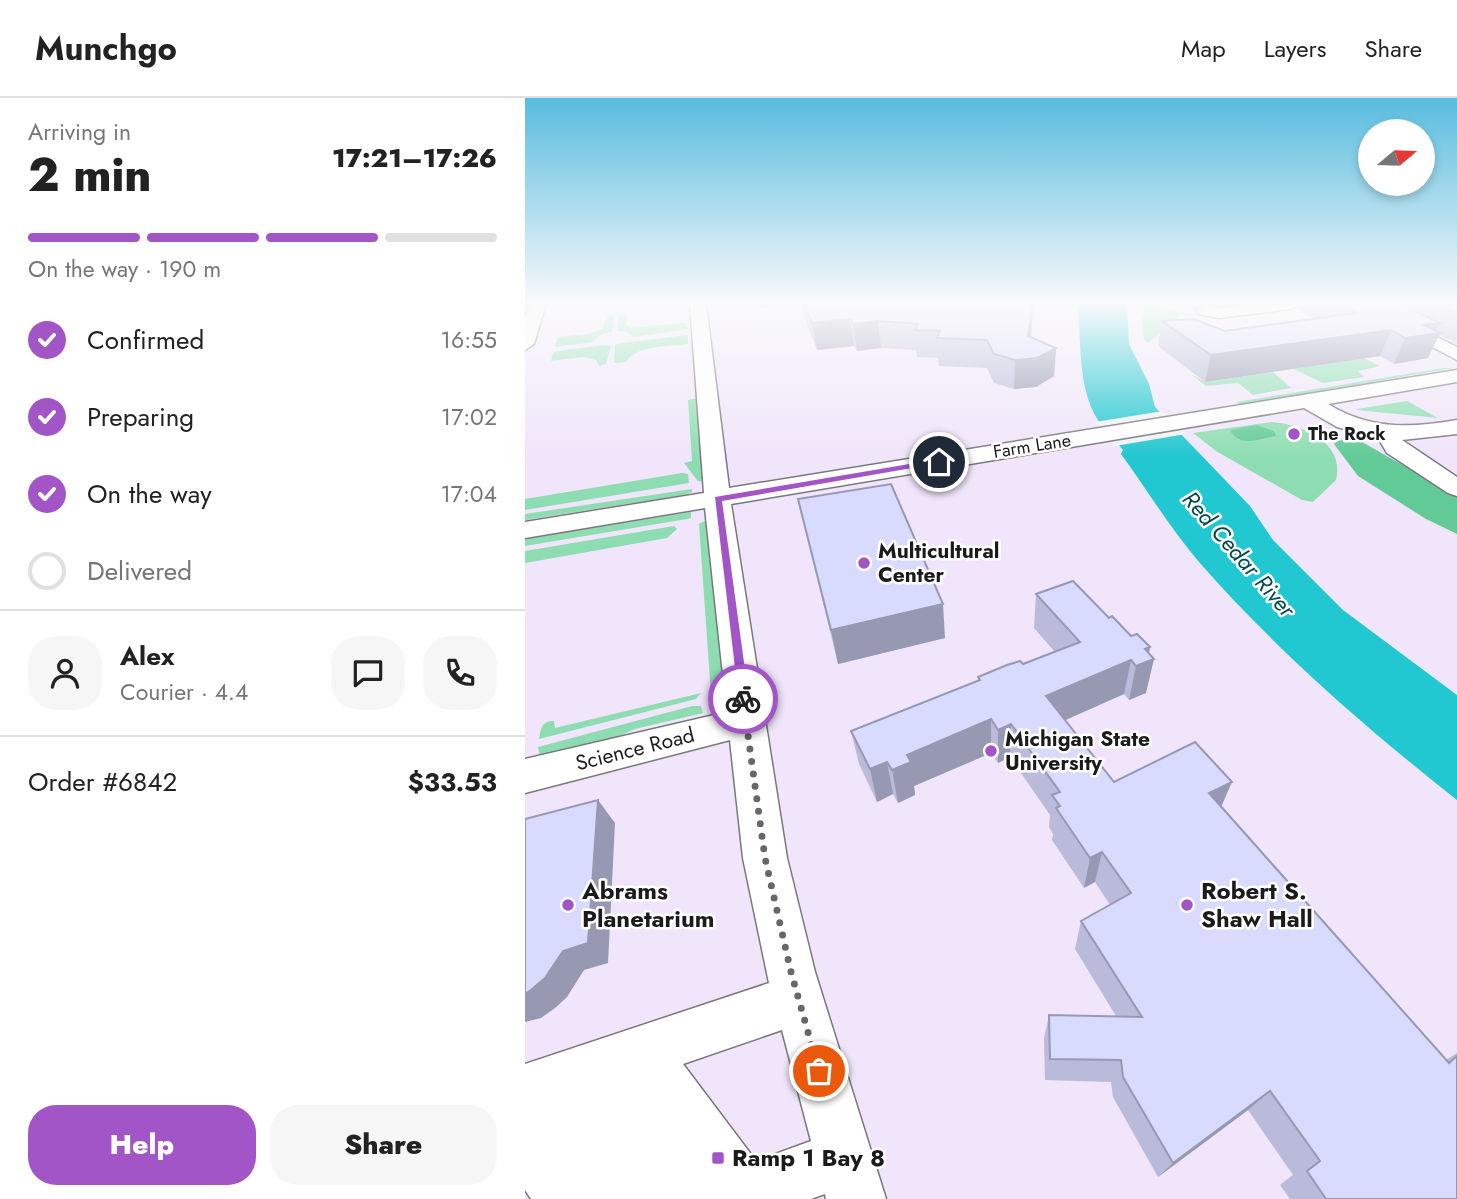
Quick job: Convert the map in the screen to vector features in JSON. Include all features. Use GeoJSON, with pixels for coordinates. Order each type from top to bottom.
{"type":"FeatureCollection","features":[{"type":"Feature","properties":{"kind":"street"},"geometry":{"type":"LineString","coordinates":[[575,1074],[740,1197],[850,1178],[798,999],[765,858],[718,499],[703,355]]}},
{"type":"Feature","properties":{"kind":"street","name":"Farm Lane"},"geometry":{"type":"LineString","coordinates":[[525,530],[1457,376]]}},
{"type":"Feature","properties":{"kind":"street"},"geometry":{"type":"LineString","coordinates":[[1307,400],[1346,425],[1387,435],[1414,435],[1457,427]]}},
{"type":"Feature","properties":{"kind":"street"},"geometry":{"type":"LineString","coordinates":[[1387,435],[1395,448],[1457,488]]}},
{"type":"Feature","properties":{"kind":"street","name":"Science Road"},"geometry":{"type":"LineString","coordinates":[[525,776],[746,722]]}},
{"type":"Feature","properties":{"kind":"street"},"geometry":{"type":"LineString","coordinates":[[575,1074],[798,999]]}},
{"type":"Feature","properties":{"kind":"street"},"geometry":{"type":"LineString","coordinates":[[575,1074],[683,1199]]}},
{"type":"Feature","properties":{"kind":"street"},"geometry":{"type":"LineString","coordinates":[[525,1138],[565,1199]]}},
{"type":"Feature","properties":{"kind":"lane"},"geometry":{"type":"LineString","coordinates":[[575,1074],[623,1199]]}},
{"type":"Feature","properties":{"kind":"shaded area","name":"Michigan State University"},"geometry":{"type":"Polygon","coordinates":[[[525,355],[1457,355],[1457,1199],[525,1199],[525,355]]]}},
{"type":"Feature","properties":{"kind":"green space"},"geometry":{"type":"Polygon","coordinates":[[[552,355],[608,355],[606,364],[599,366],[596,360],[583,357],[551,361],[552,355]]]}},
{"type":"Feature","properties":{"kind":"green space"},"geometry":{"type":"Polygon","coordinates":[[[614,355],[632,355],[626,362],[614,363],[614,355]]]}},
{"type":"Feature","properties":{"kind":"green space"},"geometry":{"type":"Polygon","coordinates":[[[1361,357],[1380,366],[1358,371],[1364,377],[1323,383],[1294,369],[1361,357]]]}},
{"type":"Feature","properties":{"kind":"green space"},"geometry":{"type":"Polygon","coordinates":[[[1453,368],[1239,405],[1237,402],[1453,368]]]}},
{"type":"Feature","properties":{"kind":"green space"},"geometry":{"type":"Polygon","coordinates":[[[1273,372],[1291,388],[1253,395],[1238,383],[1206,386],[1191,374],[1205,382],[1273,372]]]}},
{"type":"Feature","properties":{"kind":"green space"},"geometry":{"type":"Polygon","coordinates":[[[699,398],[704,482],[698,481],[684,463],[692,461],[688,400],[699,398]]]}},
{"type":"Feature","properties":{"kind":"green space"},"geometry":{"type":"Polygon","coordinates":[[[1407,401],[1438,418],[1357,410],[1357,409],[1407,401]]]}},
{"type":"Feature","properties":{"kind":"green space"},"geometry":{"type":"Polygon","coordinates":[[[1272,422],[1308,432],[1319,438],[1334,455],[1336,480],[1313,502],[1302,500],[1216,451],[1193,433],[1272,422]]]}},
{"type":"Feature","properties":{"kind":"green space"},"geometry":{"type":"Polygon","coordinates":[[[1256,425],[1274,431],[1276,436],[1244,441],[1234,436],[1230,430],[1256,425]]]}},
{"type":"Feature","properties":{"kind":"green space"},"geometry":{"type":"Polygon","coordinates":[[[1355,438],[1457,496],[1457,534],[1426,519],[1358,476],[1334,444],[1355,438]]]}},
{"type":"Feature","properties":{"kind":"green space"},"geometry":{"type":"Polygon","coordinates":[[[688,474],[689,483],[525,510],[525,499],[688,474]]]}},
{"type":"Feature","properties":{"kind":"green space"},"geometry":{"type":"Polygon","coordinates":[[[692,489],[692,492],[684,495],[525,520],[525,514],[692,489]]]}},
{"type":"Feature","properties":{"kind":"green space"},"geometry":{"type":"Polygon","coordinates":[[[691,512],[691,518],[687,519],[525,546],[525,539],[691,512]]]}},
{"type":"Feature","properties":{"kind":"green space"},"geometry":{"type":"Polygon","coordinates":[[[709,519],[724,693],[720,704],[712,709],[699,524],[709,519]]]}},
{"type":"Feature","properties":{"kind":"green space"},"geometry":{"type":"Polygon","coordinates":[[[674,526],[677,529],[667,538],[525,563],[525,551],[674,526]]]}},
{"type":"Feature","properties":{"kind":"green space"},"geometry":{"type":"Polygon","coordinates":[[[701,693],[696,699],[539,739],[542,726],[546,722],[554,721],[555,728],[701,693]]]}},
{"type":"Feature","properties":{"kind":"green space"},"geometry":{"type":"Polygon","coordinates":[[[692,706],[701,706],[703,713],[635,729],[592,748],[540,757],[538,747],[692,706]]]}},
{"type":"Feature","properties":{"kind":"water","name":"Red Cedar River"},"geometry":{"type":"Polygon","coordinates":[[[1080,355],[1135,355],[1149,384],[1155,407],[1250,506],[1273,540],[1343,610],[1457,695],[1457,800],[1389,745],[1290,657],[1199,562],[1121,454],[1123,450],[1101,424],[1091,407],[1080,355]]]}},
{"type":"Feature","properties":{"kind":"pier"},"geometry":{"type":"Polygon","coordinates":[[[1163,411],[1186,434],[1115,446],[1095,422],[1163,411]]]}},
{"type":"Feature","properties":{"kind":"building"},"geometry":{"type":"Polygon","coordinates":[[[999,355],[1042,355],[1037,358],[1015,360],[999,355]]]}},
{"type":"Feature","properties":{"kind":"building","name":"Multicultural Center"},"geometry":{"type":"Polygon","coordinates":[[[891,484],[943,604],[831,630],[798,499],[891,484]]]}},
{"type":"Feature","properties":{"kind":"building","name":"Robert S. Shaw Hall"},"geometry":{"type":"Polygon","coordinates":[[[1073,581],[1109,618],[1112,616],[1131,636],[1137,634],[1150,647],[1145,649],[1154,659],[1136,666],[1131,660],[1046,696],[1114,782],[1195,742],[1232,782],[1209,793],[1449,1063],[1457,1056],[1457,1199],[1326,1199],[1307,1171],[1320,1161],[1270,1091],[1173,1163],[1123,1077],[1121,1060],[1050,1059],[1049,1015],[1142,1017],[1081,921],[1131,893],[1102,852],[1090,858],[1056,808],[1060,806],[1052,795],[1060,792],[1011,724],[998,730],[991,719],[907,755],[911,762],[892,770],[887,762],[870,769],[851,731],[980,680],[978,677],[1007,665],[1020,661],[1023,664],[1080,642],[1036,594],[1073,581]]]}},
{"type":"Feature","properties":{"kind":"building","name":"Abrams Planetarium"},"geometry":{"type":"Polygon","coordinates":[[[598,800],[588,943],[563,951],[545,978],[525,994],[525,819],[598,800]]]}},
{"type":"Feature","properties":{"kind":"way so far"},"geometry":{"type":"LineString","coordinates":[[743,699],[765,858],[791,972],[819,1071]]}},
{"type":"Feature","properties":{"kind":"place","name":"The Rock"},"geometry":{"type":"Point","coordinates":[1294,434]}},
{"type":"Feature","properties":{"kind":"place","name":"Multicultural Center"},"geometry":{"type":"Point","coordinates":[864,563]}},
{"type":"Feature","properties":{"kind":"place","name":"Michigan State University"},"geometry":{"type":"Point","coordinates":[991,751]}},
{"type":"Feature","properties":{"kind":"place","name":"Abrams Planetarium"},"geometry":{"type":"Point","coordinates":[568,905]}},
{"type":"Feature","properties":{"kind":"place","name":"Robert S. Shaw Hall"},"geometry":{"type":"Point","coordinates":[1187,905]}},
{"type":"Feature","properties":{"kind":"place","name":"Ramp 1 Bay 8"},"geometry":{"type":"Point","coordinates":[718,1158]}},
{"type":"Feature","properties":{"kind":"route"},"geometry":{"type":"LineString","coordinates":[[743,699],[718,499],[939,462]]}}]}
